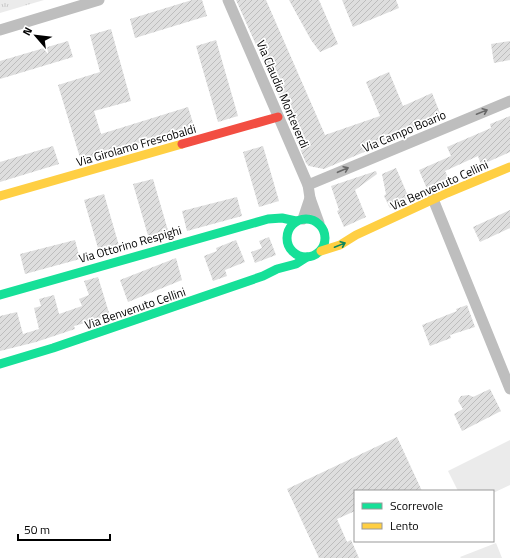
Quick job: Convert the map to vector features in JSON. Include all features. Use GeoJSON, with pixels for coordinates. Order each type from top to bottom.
{"type":"FeatureCollection","features":[{"type":"Feature","properties":{"kind":"street"},"geometry":{"type":"LineString","coordinates":[[0,30],[99,0]]}},
{"type":"Feature","properties":{"kind":"street","name":"Via Claudio Monteverdi"},"geometry":{"type":"LineString","coordinates":[[228,0],[308,185],[310,198],[322,227]]}},
{"type":"Feature","properties":{"kind":"street","name":"Via Campo Boario"},"geometry":{"type":"LineString","coordinates":[[308,185],[510,101]]}},
{"type":"Feature","properties":{"kind":"street","name":"Via Girolamo Frescobaldi"},"geometry":{"type":"LineString","coordinates":[[0,196],[278,117]]}},
{"type":"Feature","properties":{"kind":"street","name":"Via Benvenuto Cellini"},"geometry":{"type":"LineString","coordinates":[[321,251],[346,243],[356,235],[510,167]]}},
{"type":"Feature","properties":{"kind":"street","name":"Via Claudio Monteverdi"},"geometry":{"type":"LineString","coordinates":[[296,223],[310,198]]}},
{"type":"Feature","properties":{"kind":"street"},"geometry":{"type":"LineString","coordinates":[[433,200],[510,389]]}},
{"type":"Feature","properties":{"kind":"street","name":"Via Ottorino Respighi"},"geometry":{"type":"LineString","coordinates":[[0,295],[268,219],[296,223]]}},
{"type":"Feature","properties":{"kind":"street"},"geometry":{"type":"LineString","coordinates":[[322,227],[326,238],[325,245],[321,251],[307,257],[301,257],[292,251],[287,240],[287,234],[296,223],[314,220],[322,227],[338,233],[356,235]]}},
{"type":"Feature","properties":{"kind":"street","name":"Via Benvenuto Cellini"},"geometry":{"type":"LineString","coordinates":[[277,270],[292,251]]}},
{"type":"Feature","properties":{"kind":"street","name":"Via Benvenuto Cellini"},"geometry":{"type":"LineString","coordinates":[[0,364],[61,346],[263,276],[296,264],[307,257]]}},
{"type":"Feature","properties":{"kind":"green space"},"geometry":{"type":"Polygon","coordinates":[[[0,0],[44,0],[0,13],[0,0]]]}},
{"type":"Feature","properties":{"kind":"green space"},"geometry":{"type":"Polygon","coordinates":[[[510,440],[510,485],[494,493],[494,490],[458,490],[448,471],[510,440]]]}},
{"type":"Feature","properties":{"kind":"green space"},"geometry":{"type":"Polygon","coordinates":[[[496,543],[502,558],[460,557],[496,543]]]}},
{"type":"Feature","properties":{"kind":"building"},"geometry":{"type":"Polygon","coordinates":[[[192,0],[202,0],[207,16],[135,38],[130,19],[192,0]]]}},
{"type":"Feature","properties":{"kind":"building"},"geometry":{"type":"Polygon","coordinates":[[[236,0],[266,0],[325,135],[380,116],[366,82],[389,72],[403,106],[432,93],[442,118],[375,145],[376,147],[324,169],[309,166],[306,163],[287,114],[236,0]]]}},
{"type":"Feature","properties":{"kind":"building"},"geometry":{"type":"Polygon","coordinates":[[[289,0],[319,0],[338,44],[320,52],[311,40],[289,0]]]}},
{"type":"Feature","properties":{"kind":"building"},"geometry":{"type":"Polygon","coordinates":[[[342,0],[396,0],[399,8],[353,27],[342,0]]]}},
{"type":"Feature","properties":{"kind":"building"},"geometry":{"type":"Polygon","coordinates":[[[111,29],[131,101],[94,111],[101,134],[188,107],[194,126],[81,161],[58,85],[100,72],[90,35],[111,29]]]}},
{"type":"Feature","properties":{"kind":"building"},"geometry":{"type":"Polygon","coordinates":[[[216,40],[238,116],[218,122],[196,46],[216,40]]]}},
{"type":"Feature","properties":{"kind":"building"},"geometry":{"type":"Polygon","coordinates":[[[68,41],[73,57],[0,79],[0,61],[68,41]]]}},
{"type":"Feature","properties":{"kind":"building"},"geometry":{"type":"Polygon","coordinates":[[[510,41],[510,60],[494,63],[491,44],[510,41]]]}},
{"type":"Feature","properties":{"kind":"building"},"geometry":{"type":"Polygon","coordinates":[[[510,116],[510,152],[481,165],[478,156],[445,171],[449,179],[427,189],[419,170],[451,156],[447,147],[491,128],[490,124],[510,116]]]}},
{"type":"Feature","properties":{"kind":"building"},"geometry":{"type":"Polygon","coordinates":[[[53,146],[59,164],[0,182],[0,162],[53,146]]]}},
{"type":"Feature","properties":{"kind":"building"},"geometry":{"type":"Polygon","coordinates":[[[263,146],[279,201],[259,207],[243,152],[263,146]]]}},
{"type":"Feature","properties":{"kind":"building"},"geometry":{"type":"Polygon","coordinates":[[[396,168],[409,198],[390,208],[384,196],[386,194],[382,174],[396,168]]]}},
{"type":"Feature","properties":{"kind":"building"},"geometry":{"type":"Polygon","coordinates":[[[376,171],[377,174],[355,190],[366,217],[344,227],[337,211],[339,210],[331,186],[376,171]]]}},
{"type":"Feature","properties":{"kind":"building"},"geometry":{"type":"Polygon","coordinates":[[[153,179],[169,234],[149,239],[133,184],[153,179]]]}},
{"type":"Feature","properties":{"kind":"building"},"geometry":{"type":"Polygon","coordinates":[[[104,194],[120,249],[100,255],[84,200],[104,194]]]}},
{"type":"Feature","properties":{"kind":"building"},"geometry":{"type":"Polygon","coordinates":[[[237,197],[242,216],[187,231],[182,211],[237,197]]]}},
{"type":"Feature","properties":{"kind":"building"},"geometry":{"type":"Polygon","coordinates":[[[510,210],[510,228],[480,242],[473,227],[510,210]]]}},
{"type":"Feature","properties":{"kind":"building"},"geometry":{"type":"Polygon","coordinates":[[[269,237],[276,255],[255,263],[251,252],[262,248],[259,241],[269,237]]]}},
{"type":"Feature","properties":{"kind":"building"},"geometry":{"type":"Polygon","coordinates":[[[75,240],[80,259],[25,274],[20,254],[75,240]]]}},
{"type":"Feature","properties":{"kind":"building"},"geometry":{"type":"Polygon","coordinates":[[[236,240],[245,262],[225,270],[227,276],[213,281],[204,256],[217,251],[216,248],[236,240]]]}},
{"type":"Feature","properties":{"kind":"building"},"geometry":{"type":"Polygon","coordinates":[[[176,258],[182,280],[128,302],[120,280],[176,258]]]}},
{"type":"Feature","properties":{"kind":"building"},"geometry":{"type":"Polygon","coordinates":[[[98,277],[110,316],[74,326],[75,329],[36,342],[0,351],[0,316],[17,312],[23,334],[39,329],[34,308],[41,306],[39,299],[54,295],[59,314],[82,306],[79,299],[89,295],[84,281],[98,277]]]}},
{"type":"Feature","properties":{"kind":"building"},"geometry":{"type":"Polygon","coordinates":[[[467,305],[475,327],[450,335],[451,338],[430,346],[422,325],[457,311],[456,309],[467,305]]]}},
{"type":"Feature","properties":{"kind":"building"},"geometry":{"type":"Polygon","coordinates":[[[490,389],[501,411],[462,431],[454,414],[463,409],[458,401],[461,396],[469,395],[473,397],[490,389]]]}},
{"type":"Feature","properties":{"kind":"building"},"geometry":{"type":"Polygon","coordinates":[[[397,437],[422,490],[354,490],[354,511],[337,519],[347,542],[351,540],[359,558],[319,558],[287,489],[397,437]]]}},
{"type":"Feature","properties":{"kind":"traffic: fast"},"geometry":{"type":"LineString","coordinates":[[0,295],[268,219],[282,218],[296,221]]}},
{"type":"Feature","properties":{"kind":"traffic: fast"},"geometry":{"type":"LineString","coordinates":[[302,219],[310,219],[320,224],[324,231],[325,238],[324,245],[320,252],[310,257],[302,257],[292,252],[290,249],[287,242],[287,234],[292,224],[295,222],[302,219]]}},
{"type":"Feature","properties":{"kind":"traffic: fast"},"geometry":{"type":"LineString","coordinates":[[0,364],[53,348],[263,276],[277,269],[296,264],[307,257]]}},
{"type":"Feature","properties":{"kind":"traffic: slow"},"geometry":{"type":"LineString","coordinates":[[0,196],[182,144]]}},
{"type":"Feature","properties":{"kind":"traffic: slow"},"geometry":{"type":"LineString","coordinates":[[321,251],[340,245],[356,235],[447,193],[510,167]]}},
{"type":"Feature","properties":{"kind":"traffic: jam"},"geometry":{"type":"LineString","coordinates":[[182,144],[278,117]]}}]}
